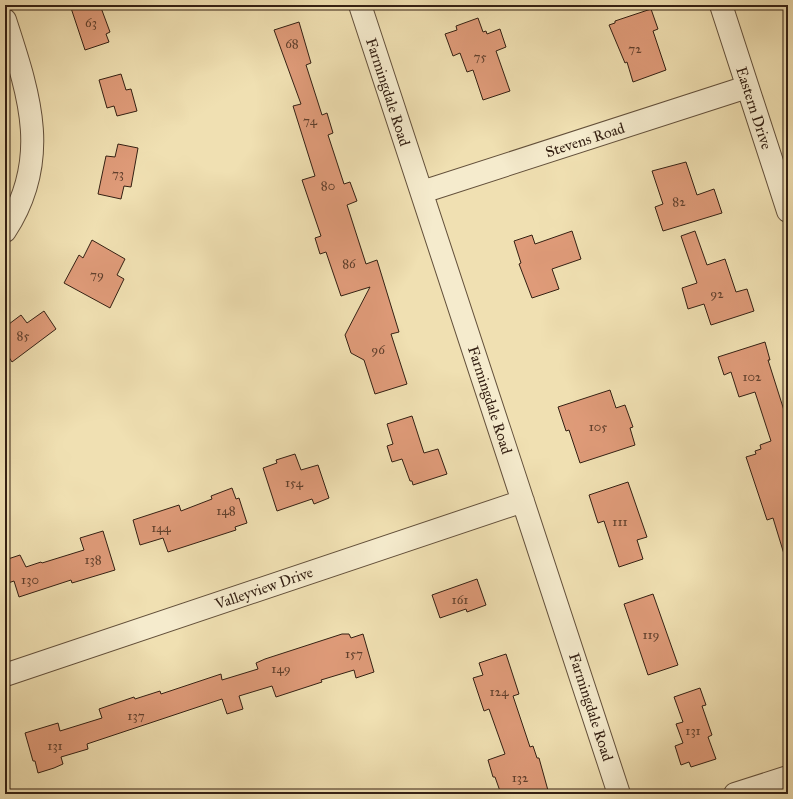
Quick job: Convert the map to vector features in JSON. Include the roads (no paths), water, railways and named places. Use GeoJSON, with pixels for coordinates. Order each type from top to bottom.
{"type":"FeatureCollection","features":[{"type":"Feature","properties":{"kind":"street","name":"Farmingdale Road"},"geometry":{"type":"LineString","coordinates":[[360,5],[619,794]]}},
{"type":"Feature","properties":{"kind":"street","name":"Eastern Drive"},"geometry":{"type":"LineString","coordinates":[[721,5],[788,211]]}},
{"type":"Feature","properties":{"kind":"street"},"geometry":{"type":"LineString","coordinates":[[5,20],[27,90],[33,136],[30,165],[23,195],[17,210],[5,230]]}},
{"type":"Feature","properties":{"kind":"street","name":"Stevens Road"},"geometry":{"type":"LineString","coordinates":[[422,192],[748,87]]}},
{"type":"Feature","properties":{"kind":"street","name":"Valleyview Drive"},"geometry":{"type":"LineString","coordinates":[[5,675],[523,501]]}},
{"type":"Feature","properties":{"kind":"street"},"geometry":{"type":"LineString","coordinates":[[735,794],[788,777]]}}]}
